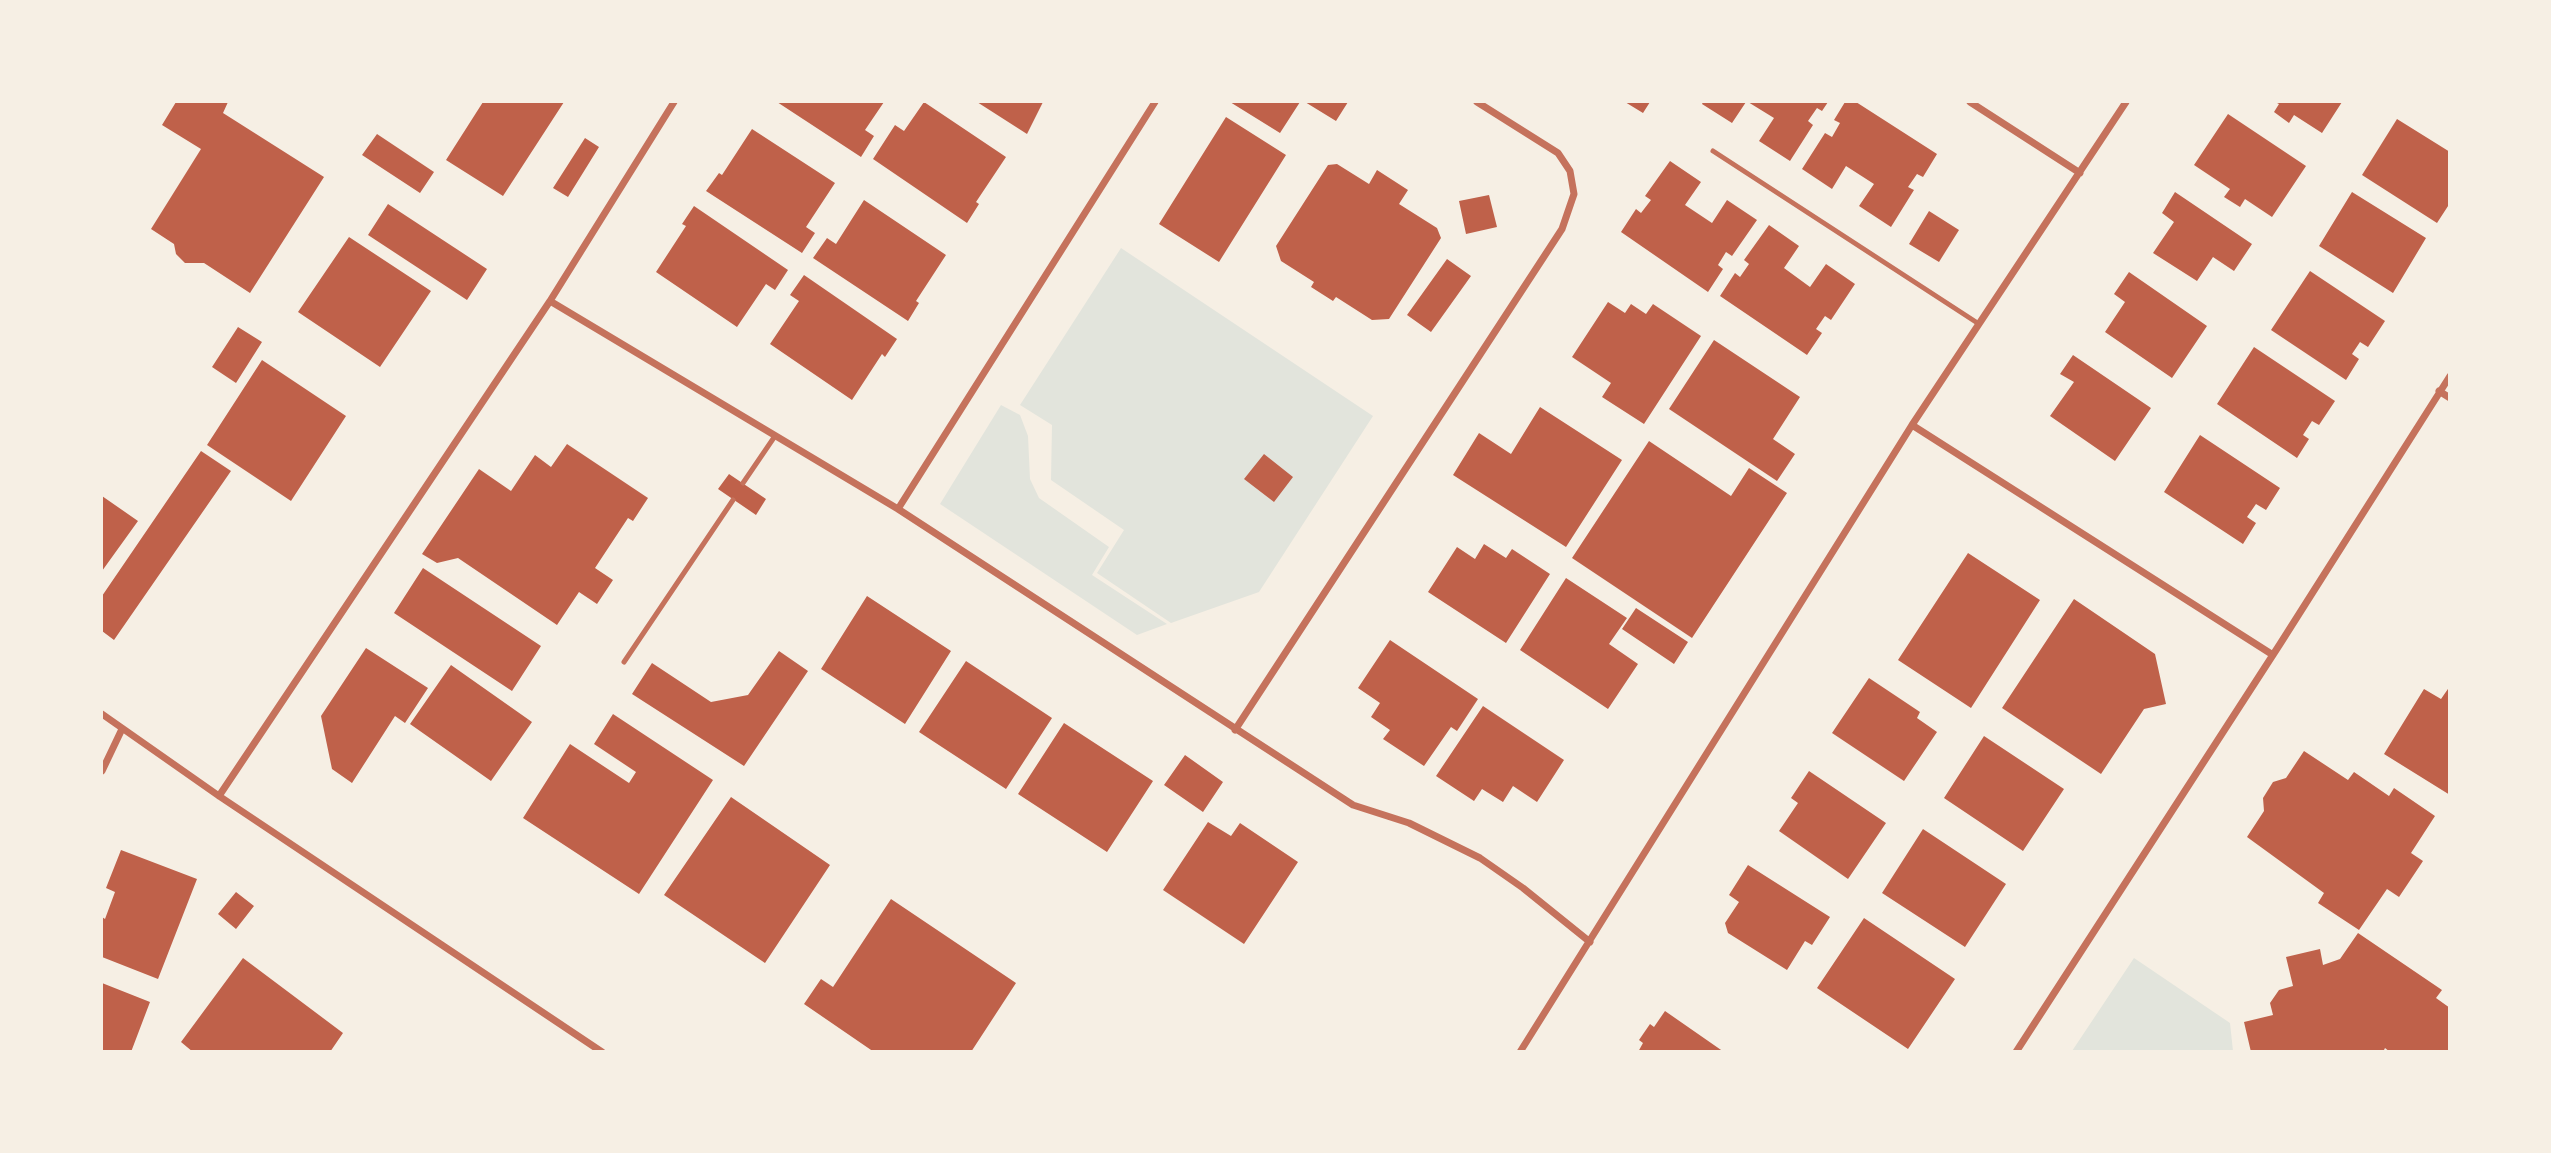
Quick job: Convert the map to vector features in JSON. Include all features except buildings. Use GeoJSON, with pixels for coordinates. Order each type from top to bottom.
{"type":"FeatureCollection","features":[{"type":"Feature","properties":{"kind":"street"},"geometry":{"type":"LineString","coordinates":[[219,796],[550,301],[674,102]]}},
{"type":"Feature","properties":{"kind":"street"},"geometry":{"type":"LineString","coordinates":[[898,509],[1155,102]]}},
{"type":"Feature","properties":{"kind":"street"},"geometry":{"type":"LineString","coordinates":[[1235,730],[1562,229],[1574,194],[1570,171],[1558,153],[1477,102]]}},
{"type":"Feature","properties":{"kind":"street"},"geometry":{"type":"LineString","coordinates":[[1970,102],[2080,173]]}},
{"type":"Feature","properties":{"kind":"street"},"geometry":{"type":"LineString","coordinates":[[1520,1052],[1912,425],[2126,102]]}},
{"type":"Feature","properties":{"kind":"street"},"geometry":{"type":"LineString","coordinates":[[550,301],[898,509],[1353,805],[1409,823],[1480,858],[1523,888],[1590,942]]}},
{"type":"Feature","properties":{"kind":"street"},"geometry":{"type":"LineString","coordinates":[[2016,1052],[2273,655],[2449,376]]}},
{"type":"Feature","properties":{"kind":"street"},"geometry":{"type":"LineString","coordinates":[[2440,391],[2449,398]]}},
{"type":"Feature","properties":{"kind":"street"},"geometry":{"type":"LineString","coordinates":[[1912,425],[2273,655]]}},
{"type":"Feature","properties":{"kind":"street"},"geometry":{"type":"LineString","coordinates":[[102,714],[219,796],[602,1052]]}},
{"type":"Feature","properties":{"kind":"street"},"geometry":{"type":"LineString","coordinates":[[102,771],[122,729]]}},
{"type":"Feature","properties":{"kind":"lane"},"geometry":{"type":"LineString","coordinates":[[1713,151],[1979,324]]}},
{"type":"Feature","properties":{"kind":"lane"},"geometry":{"type":"LineString","coordinates":[[743,483],[775,436]]}},
{"type":"Feature","properties":{"kind":"lane"},"geometry":{"type":"LineString","coordinates":[[624,662],[733,500]]}},
{"type":"Feature","properties":{"kind":"shaded area"},"geometry":{"type":"Polygon","coordinates":[[[1121,248],[1373,416],[1259,592],[1171,623],[1097,573],[1124,530],[1051,480],[1052,425],[1020,405],[1121,248]]]}},
{"type":"Feature","properties":{"kind":"shaded area"},"geometry":{"type":"Polygon","coordinates":[[[1001,405],[1020,415],[1028,436],[1030,479],[1039,498],[1109,547],[1092,575],[1167,624],[1137,635],[940,504],[1001,405]]]}},
{"type":"Feature","properties":{"kind":"shaded area"},"geometry":{"type":"Polygon","coordinates":[[[2134,958],[2230,1023],[2233,1051],[2072,1051],[2134,958]]]}}]}
